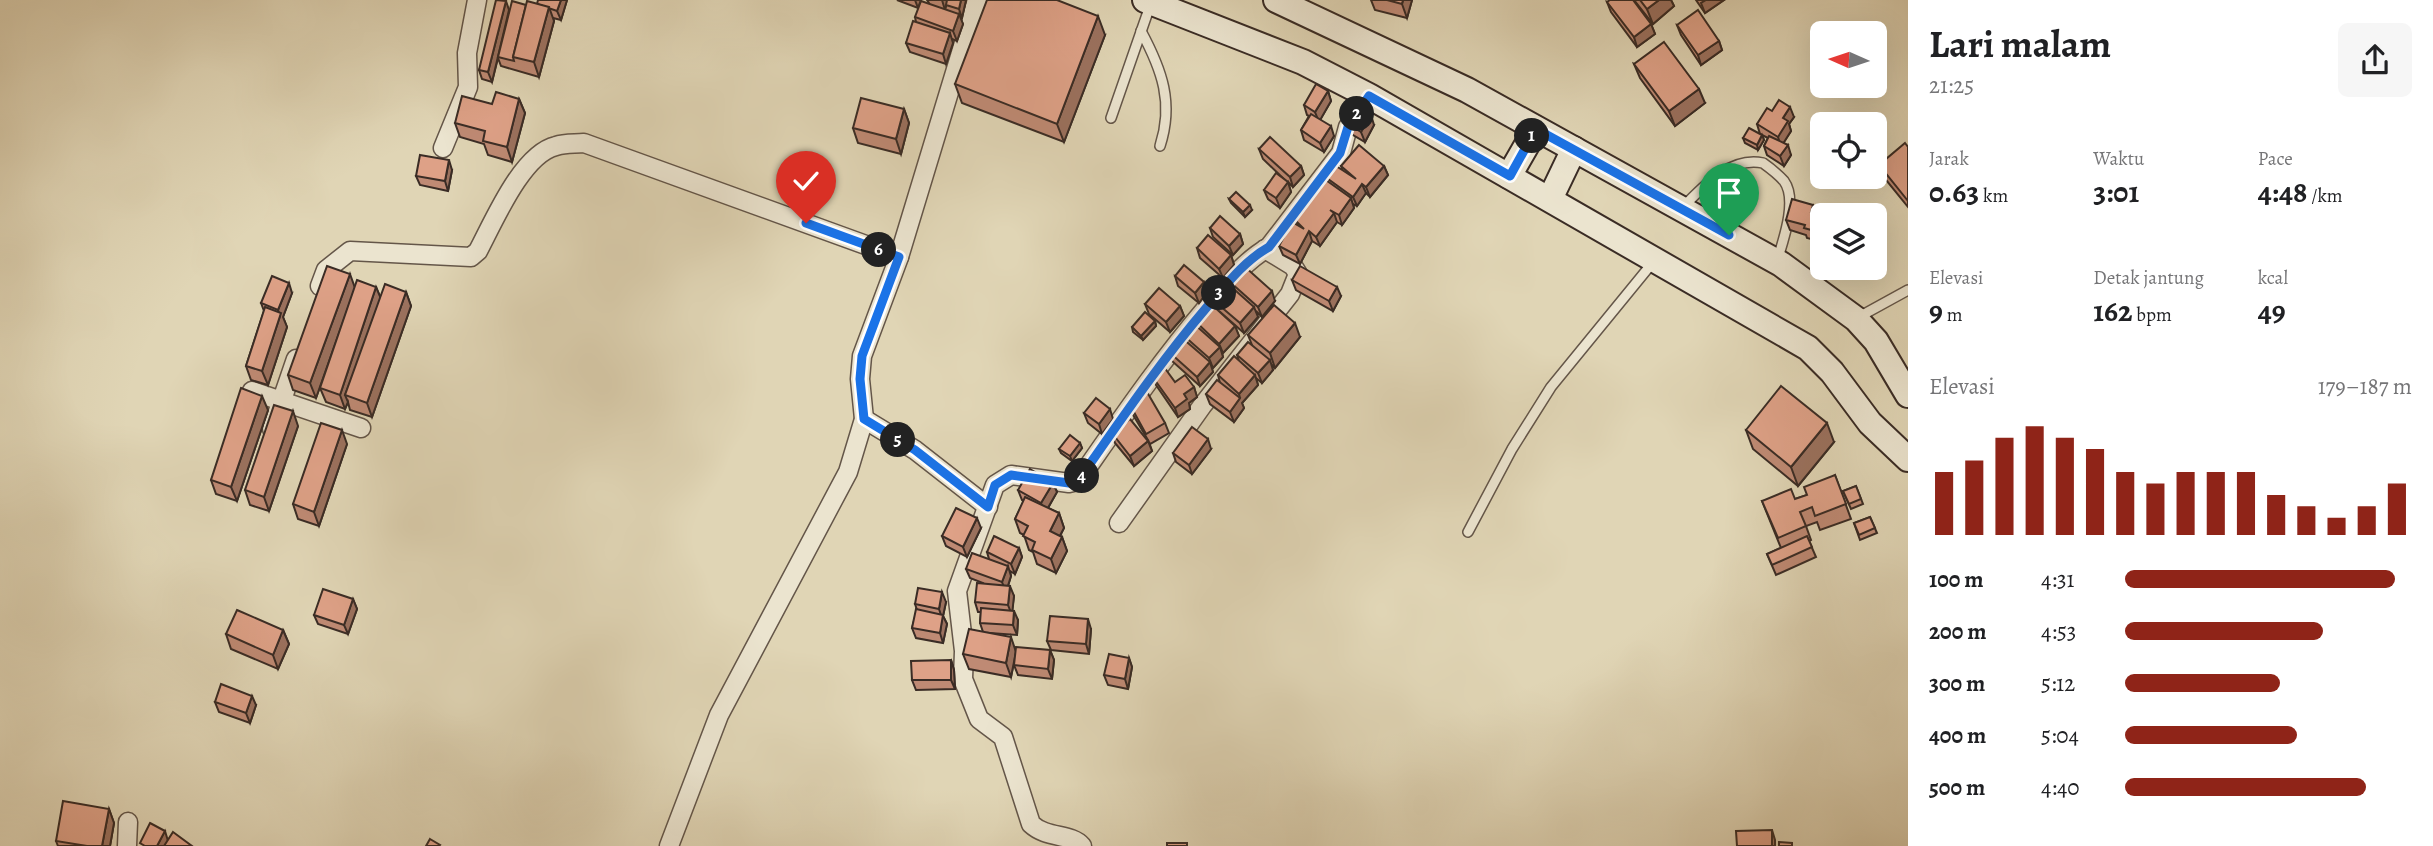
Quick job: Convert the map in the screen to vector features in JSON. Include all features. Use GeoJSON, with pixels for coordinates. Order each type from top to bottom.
{"type":"FeatureCollection","features":[{"type":"Feature","properties":{"kind":"main road"},"geometry":{"type":"LineString","coordinates":[[1148,1],[1303,62],[1369,96],[1808,348],[1832,372],[1870,423],[1908,459]]}},
{"type":"Feature","properties":{"kind":"main road"},"geometry":{"type":"LineString","coordinates":[[1287,2],[1467,90],[1777,262],[1856,319],[1876,341],[1908,395]]}},
{"type":"Feature","properties":{"kind":"main road"},"geometry":{"type":"LineString","coordinates":[[1510,176],[1536,129]]}},
{"type":"Feature","properties":{"kind":"main road"},"geometry":{"type":"LineString","coordinates":[[1550,199],[1574,149]]}},
{"type":"Feature","properties":{"kind":"street"},"geometry":{"type":"LineString","coordinates":[[443,148],[468,87],[467,53],[477,0]]}},
{"type":"Feature","properties":{"kind":"street"},"geometry":{"type":"LineString","coordinates":[[669,846],[719,715],[848,472],[864,419],[860,379],[862,356],[899,257],[977,0]]}},
{"type":"Feature","properties":{"kind":"street"},"geometry":{"type":"LineString","coordinates":[[1082,846],[1077,840],[1040,832],[1031,824],[1003,737],[979,719],[963,679],[964,651],[957,591],[995,485],[1011,475],[1069,483],[1078,481],[1164,357],[1233,277],[1265,249],[1340,153],[1348,127],[1369,96]]}},
{"type":"Feature","properties":{"kind":"street"},"geometry":{"type":"LineString","coordinates":[[313,309],[326,270],[350,251],[471,257],[534,158],[555,146],[584,144],[620,154],[899,257]]}},
{"type":"Feature","properties":{"kind":"street"},"geometry":{"type":"LineString","coordinates":[[1119,523],[1202,407],[1290,294],[1298,274],[1293,265],[1265,249]]}},
{"type":"Feature","properties":{"kind":"street"},"geometry":{"type":"LineString","coordinates":[[265,449],[300,348]]}},
{"type":"Feature","properties":{"kind":"street"},"geometry":{"type":"LineString","coordinates":[[251,391],[361,428]]}},
{"type":"Feature","properties":{"kind":"street"},"geometry":{"type":"LineString","coordinates":[[864,419],[915,450],[988,507]]}},
{"type":"Feature","properties":{"kind":"street"},"geometry":{"type":"LineString","coordinates":[[127,846],[128,822]]}},
{"type":"Feature","properties":{"kind":"lane"},"geometry":{"type":"LineString","coordinates":[[1111,118],[1141,32],[1148,1]]}},
{"type":"Feature","properties":{"kind":"lane"},"geometry":{"type":"LineString","coordinates":[[1141,32],[1152,51],[1168,103],[1166,127],[1160,146]]}},
{"type":"Feature","properties":{"kind":"lane"},"geometry":{"type":"LineString","coordinates":[[1681,209],[1705,186],[1737,165],[1763,163],[1784,182],[1788,190],[1787,214],[1777,262]]}},
{"type":"Feature","properties":{"kind":"lane"},"geometry":{"type":"LineString","coordinates":[[1468,532],[1512,449],[1551,387],[1655,259]]}},
{"type":"Feature","properties":{"kind":"lane"},"geometry":{"type":"LineString","coordinates":[[1856,319],[1908,290]]}},
{"type":"Feature","properties":{"kind":"building"},"geometry":{"type":"Polygon","coordinates":[[[496,0],[506,1],[488,72],[479,70],[496,0]]]}},
{"type":"Feature","properties":{"kind":"building"},"geometry":{"type":"Polygon","coordinates":[[[538,0],[561,0],[557,11],[537,4],[538,0]]]}},
{"type":"Feature","properties":{"kind":"building"},"geometry":{"type":"Polygon","coordinates":[[[947,0],[961,0],[959,9],[946,5],[947,0]]]}},
{"type":"Feature","properties":{"kind":"building"},"geometry":{"type":"Polygon","coordinates":[[[987,0],[1057,0],[1098,16],[1057,124],[955,84],[987,0]]]}},
{"type":"Feature","properties":{"kind":"building"},"geometry":{"type":"Polygon","coordinates":[[[1387,0],[1403,0],[1402,4],[1387,0]]]}},
{"type":"Feature","properties":{"kind":"building"},"geometry":{"type":"Polygon","coordinates":[[[1633,0],[1651,24],[1634,37],[1607,2],[1633,0]]]}},
{"type":"Feature","properties":{"kind":"building"},"geometry":{"type":"Polygon","coordinates":[[[1640,0],[1659,0],[1647,9],[1640,0]]]}},
{"type":"Feature","properties":{"kind":"building"},"geometry":{"type":"Polygon","coordinates":[[[512,1],[526,5],[514,61],[498,57],[512,1]]]}},
{"type":"Feature","properties":{"kind":"building"},"geometry":{"type":"Polygon","coordinates":[[[527,1],[549,7],[534,62],[513,57],[527,1]]]}},
{"type":"Feature","properties":{"kind":"building"},"geometry":{"type":"Polygon","coordinates":[[[921,1],[959,14],[953,31],[915,17],[921,1]]]}},
{"type":"Feature","properties":{"kind":"building"},"geometry":{"type":"Polygon","coordinates":[[[1698,10],[1719,41],[1698,55],[1677,25],[1698,10]]]}},
{"type":"Feature","properties":{"kind":"building"},"geometry":{"type":"Polygon","coordinates":[[[913,21],[950,33],[943,54],[906,43],[913,21]]]}},
{"type":"Feature","properties":{"kind":"building"},"geometry":{"type":"Polygon","coordinates":[[[1664,42],[1699,89],[1669,111],[1634,64],[1664,42]]]}},
{"type":"Feature","properties":{"kind":"building"},"geometry":{"type":"Polygon","coordinates":[[[1316,84],[1328,91],[1315,112],[1304,105],[1316,84]]]}},
{"type":"Feature","properties":{"kind":"building"},"geometry":{"type":"Polygon","coordinates":[[[496,92],[519,99],[507,147],[483,141],[485,131],[455,123],[462,96],[492,104],[496,92]]]}},
{"type":"Feature","properties":{"kind":"building"},"geometry":{"type":"Polygon","coordinates":[[[861,98],[904,109],[896,139],[853,128],[861,98]]]}},
{"type":"Feature","properties":{"kind":"building"},"geometry":{"type":"Polygon","coordinates":[[[1779,100],[1790,107],[1783,118],[1788,121],[1778,137],[1757,124],[1767,108],[1772,111],[1779,100]]]}},
{"type":"Feature","properties":{"kind":"building"},"geometry":{"type":"Polygon","coordinates":[[[1354,106],[1371,115],[1361,132],[1344,122],[1354,106]]]}},
{"type":"Feature","properties":{"kind":"building"},"geometry":{"type":"Polygon","coordinates":[[[1311,114],[1331,126],[1320,143],[1301,130],[1311,114]]]}},
{"type":"Feature","properties":{"kind":"building"},"geometry":{"type":"Polygon","coordinates":[[[1749,128],[1762,135],[1757,145],[1743,138],[1749,128]]]}},
{"type":"Feature","properties":{"kind":"building"},"geometry":{"type":"Polygon","coordinates":[[[1769,136],[1788,145],[1780,156],[1764,146],[1769,136]]]}},
{"type":"Feature","properties":{"kind":"building"},"geometry":{"type":"Polygon","coordinates":[[[1270,137],[1301,166],[1290,177],[1259,149],[1270,137]]]}},
{"type":"Feature","properties":{"kind":"building"},"geometry":{"type":"Polygon","coordinates":[[[1905,143],[1908,147],[1908,201],[1887,175],[1887,158],[1905,143]]]}},
{"type":"Feature","properties":{"kind":"building"},"geometry":{"type":"Polygon","coordinates":[[[1359,145],[1384,166],[1366,187],[1362,184],[1353,197],[1324,176],[1333,164],[1356,179],[1341,166],[1359,145]]]}},
{"type":"Feature","properties":{"kind":"building"},"geometry":{"type":"Polygon","coordinates":[[[420,155],[449,160],[445,181],[416,176],[420,155]]]}},
{"type":"Feature","properties":{"kind":"building"},"geometry":{"type":"Polygon","coordinates":[[[1276,173],[1288,182],[1276,198],[1264,190],[1276,173]]]}},
{"type":"Feature","properties":{"kind":"building"},"geometry":{"type":"Polygon","coordinates":[[[1323,178],[1351,198],[1339,215],[1330,210],[1334,213],[1316,237],[1309,231],[1296,255],[1279,246],[1292,222],[1304,229],[1296,221],[1323,178]]]}},
{"type":"Feature","properties":{"kind":"building"},"geometry":{"type":"Polygon","coordinates":[[[1236,192],[1250,205],[1243,212],[1229,199],[1236,192]]]}},
{"type":"Feature","properties":{"kind":"building"},"geometry":{"type":"Polygon","coordinates":[[[1792,199],[1810,204],[1810,230],[1804,228],[1805,225],[1786,220],[1792,199]]]}},
{"type":"Feature","properties":{"kind":"building"},"geometry":{"type":"Polygon","coordinates":[[[1220,216],[1240,234],[1229,246],[1210,228],[1220,216]]]}},
{"type":"Feature","properties":{"kind":"building"},"geometry":{"type":"Polygon","coordinates":[[[1208,235],[1231,255],[1219,269],[1197,248],[1208,235]]]}},
{"type":"Feature","properties":{"kind":"building"},"geometry":{"type":"Polygon","coordinates":[[[1184,265],[1204,282],[1195,293],[1175,276],[1184,265]]]}},
{"type":"Feature","properties":{"kind":"building"},"geometry":{"type":"Polygon","coordinates":[[[327,266],[350,274],[310,383],[288,375],[327,266]]]}},
{"type":"Feature","properties":{"kind":"building"},"geometry":{"type":"Polygon","coordinates":[[[1244,266],[1272,291],[1258,307],[1230,282],[1244,266]]]}},
{"type":"Feature","properties":{"kind":"building"},"geometry":{"type":"Polygon","coordinates":[[[1300,266],[1337,287],[1329,301],[1292,280],[1300,266]]]}},
{"type":"Feature","properties":{"kind":"building"},"geometry":{"type":"Polygon","coordinates":[[[272,276],[289,283],[278,310],[261,303],[272,276]]]}},
{"type":"Feature","properties":{"kind":"building"},"geometry":{"type":"Polygon","coordinates":[[[357,280],[376,287],[340,395],[320,388],[357,280]]]}},
{"type":"Feature","properties":{"kind":"building"},"geometry":{"type":"Polygon","coordinates":[[[1227,283],[1254,307],[1240,323],[1213,300],[1227,283]]]}},
{"type":"Feature","properties":{"kind":"building"},"geometry":{"type":"Polygon","coordinates":[[[385,284],[406,292],[367,403],[345,395],[385,284]]]}},
{"type":"Feature","properties":{"kind":"building"},"geometry":{"type":"Polygon","coordinates":[[[1159,288],[1180,306],[1166,322],[1145,304],[1159,288]]]}},
{"type":"Feature","properties":{"kind":"building"},"geometry":{"type":"Polygon","coordinates":[[[1210,303],[1235,326],[1219,344],[1194,320],[1210,303]]]}},
{"type":"Feature","properties":{"kind":"building"},"geometry":{"type":"Polygon","coordinates":[[[1274,305],[1295,323],[1270,353],[1248,335],[1274,305]]]}},
{"type":"Feature","properties":{"kind":"building"},"geometry":{"type":"Polygon","coordinates":[[[265,307],[281,313],[262,371],[246,366],[265,307]]]}},
{"type":"Feature","properties":{"kind":"building"},"geometry":{"type":"Polygon","coordinates":[[[1145,312],[1155,321],[1141,336],[1132,327],[1145,312]]]}},
{"type":"Feature","properties":{"kind":"building"},"geometry":{"type":"Polygon","coordinates":[[[1193,323],[1220,347],[1209,358],[1183,335],[1193,323]]]}},
{"type":"Feature","properties":{"kind":"building"},"geometry":{"type":"Polygon","coordinates":[[[1181,337],[1210,362],[1197,377],[1169,352],[1181,337]]]}},
{"type":"Feature","properties":{"kind":"building"},"geometry":{"type":"Polygon","coordinates":[[[1248,342],[1270,360],[1258,373],[1237,355],[1248,342]]]}},
{"type":"Feature","properties":{"kind":"building"},"geometry":{"type":"Polygon","coordinates":[[[1234,356],[1255,375],[1239,394],[1218,375],[1234,356]]]}},
{"type":"Feature","properties":{"kind":"building"},"geometry":{"type":"Polygon","coordinates":[[[1164,367],[1175,382],[1185,375],[1194,387],[1184,394],[1187,399],[1175,408],[1152,376],[1164,367]]]}},
{"type":"Feature","properties":{"kind":"building"},"geometry":{"type":"Polygon","coordinates":[[[1217,380],[1240,398],[1230,412],[1206,394],[1217,380]]]}},
{"type":"Feature","properties":{"kind":"building"},"geometry":{"type":"Polygon","coordinates":[[[1781,386],[1827,423],[1791,467],[1746,430],[1781,386]]]}},
{"type":"Feature","properties":{"kind":"building"},"geometry":{"type":"Polygon","coordinates":[[[241,388],[262,396],[231,487],[211,480],[241,388]]]}},
{"type":"Feature","properties":{"kind":"building"},"geometry":{"type":"Polygon","coordinates":[[[1147,392],[1165,423],[1146,434],[1129,403],[1147,392]]]}},
{"type":"Feature","properties":{"kind":"building"},"geometry":{"type":"Polygon","coordinates":[[[1096,398],[1110,409],[1099,424],[1084,413],[1096,398]]]}},
{"type":"Feature","properties":{"kind":"building"},"geometry":{"type":"Polygon","coordinates":[[[274,405],[293,411],[264,497],[245,490],[274,405]]]}},
{"type":"Feature","properties":{"kind":"building"},"geometry":{"type":"Polygon","coordinates":[[[1130,419],[1148,441],[1130,456],[1112,433],[1130,419]]]}},
{"type":"Feature","properties":{"kind":"building"},"geometry":{"type":"Polygon","coordinates":[[[321,423],[342,430],[314,512],[293,504],[321,423]]]}},
{"type":"Feature","properties":{"kind":"building"},"geometry":{"type":"Polygon","coordinates":[[[1192,427],[1208,439],[1189,465],[1173,453],[1192,427]]]}},
{"type":"Feature","properties":{"kind":"building"},"geometry":{"type":"Polygon","coordinates":[[[1070,435],[1080,443],[1070,456],[1059,449],[1070,435]]]}},
{"type":"Feature","properties":{"kind":"building"},"geometry":{"type":"Polygon","coordinates":[[[1030,469],[1053,483],[1041,503],[1018,490],[1030,469]]]}},
{"type":"Feature","properties":{"kind":"building"},"geometry":{"type":"Polygon","coordinates":[[[1835,475],[1846,504],[1815,516],[1812,507],[1800,512],[1806,526],[1778,538],[1762,501],[1791,489],[1795,499],[1807,495],[1804,487],[1835,475]]]}},
{"type":"Feature","properties":{"kind":"building"},"geometry":{"type":"Polygon","coordinates":[[[1856,486],[1861,499],[1849,504],[1843,491],[1856,486]]]}},
{"type":"Feature","properties":{"kind":"building"},"geometry":{"type":"Polygon","coordinates":[[[1025,497],[1059,513],[1050,531],[1062,537],[1051,559],[1032,550],[1035,542],[1023,536],[1028,526],[1015,519],[1025,497]]]}},
{"type":"Feature","properties":{"kind":"building"},"geometry":{"type":"Polygon","coordinates":[[[956,508],[977,518],[963,547],[942,536],[956,508]]]}},
{"type":"Feature","properties":{"kind":"building"},"geometry":{"type":"Polygon","coordinates":[[[1870,517],[1875,528],[1859,535],[1854,523],[1870,517]]]}},
{"type":"Feature","properties":{"kind":"building"},"geometry":{"type":"Polygon","coordinates":[[[994,536],[1019,548],[1011,564],[987,552],[994,536]]]}},
{"type":"Feature","properties":{"kind":"building"},"geometry":{"type":"Polygon","coordinates":[[[1807,536],[1812,547],[1772,565],[1767,554],[1807,536]]]}},
{"type":"Feature","properties":{"kind":"building"},"geometry":{"type":"Polygon","coordinates":[[[972,553],[1008,566],[1002,582],[966,569],[972,553]]]}},
{"type":"Feature","properties":{"kind":"building"},"geometry":{"type":"Polygon","coordinates":[[[977,583],[1010,586],[1008,605],[975,602],[977,583]]]}},
{"type":"Feature","properties":{"kind":"building"},"geometry":{"type":"Polygon","coordinates":[[[918,588],[942,592],[939,609],[915,604],[918,588]]]}},
{"type":"Feature","properties":{"kind":"building"},"geometry":{"type":"Polygon","coordinates":[[[323,589],[353,599],[344,625],[314,615],[323,589]]]}},
{"type":"Feature","properties":{"kind":"building"},"geometry":{"type":"Polygon","coordinates":[[[981,608],[1014,611],[1013,625],[980,623],[981,608]]]}},
{"type":"Feature","properties":{"kind":"building"},"geometry":{"type":"Polygon","coordinates":[[[916,609],[943,615],[940,633],[912,628],[916,609]]]}},
{"type":"Feature","properties":{"kind":"building"},"geometry":{"type":"Polygon","coordinates":[[[237,610],[283,630],[273,655],[226,634],[237,610]]]}},
{"type":"Feature","properties":{"kind":"building"},"geometry":{"type":"Polygon","coordinates":[[[1050,616],[1088,619],[1086,644],[1047,641],[1050,616]]]}},
{"type":"Feature","properties":{"kind":"building"},"geometry":{"type":"Polygon","coordinates":[[[969,629],[1011,637],[1006,663],[963,654],[969,629]]]}},
{"type":"Feature","properties":{"kind":"building"},"geometry":{"type":"Polygon","coordinates":[[[1016,647],[1050,650],[1048,669],[1014,665],[1016,647]]]}},
{"type":"Feature","properties":{"kind":"building"},"geometry":{"type":"Polygon","coordinates":[[[1109,654],[1129,658],[1125,679],[1104,675],[1109,654]]]}},
{"type":"Feature","properties":{"kind":"building"},"geometry":{"type":"Polygon","coordinates":[[[951,660],[951,680],[912,680],[911,661],[951,660]]]}},
{"type":"Feature","properties":{"kind":"building"},"geometry":{"type":"Polygon","coordinates":[[[221,684],[252,696],[246,713],[215,702],[221,684]]]}},
{"type":"Feature","properties":{"kind":"building"},"geometry":{"type":"Polygon","coordinates":[[[63,801],[109,809],[102,846],[56,841],[63,801]]]}},
{"type":"Feature","properties":{"kind":"building"},"geometry":{"type":"Polygon","coordinates":[[[150,823],[165,831],[157,846],[140,843],[150,823]]]}},
{"type":"Feature","properties":{"kind":"building"},"geometry":{"type":"Polygon","coordinates":[[[1772,830],[1772,846],[1737,846],[1736,831],[1772,830]]]}},
{"type":"Feature","properties":{"kind":"building"},"geometry":{"type":"Polygon","coordinates":[[[173,832],[192,846],[164,846],[173,832]]]}},
{"type":"Feature","properties":{"kind":"building"},"geometry":{"type":"Polygon","coordinates":[[[430,839],[440,845],[426,846],[430,839]]]}},
{"type":"Feature","properties":{"kind":"building"},"geometry":{"type":"Polygon","coordinates":[[[1779,842],[1792,843],[1792,846],[1779,846],[1779,842]]]}},
{"type":"Feature","properties":{"kind":"building"},"geometry":{"type":"Polygon","coordinates":[[[1167,843],[1187,843],[1187,846],[1167,846],[1167,843]]]}},
{"type":"Feature","properties":{"kind":"route"},"geometry":{"type":"LineString","coordinates":[[806,223],[899,257],[862,356],[860,379],[864,419],[915,450],[988,507],[995,485],[1011,475],[1069,483],[1078,481],[1164,357],[1233,277],[1257,254],[1269,247],[1340,153],[1348,127],[1369,96],[1510,176],[1536,129],[1729,235]]}}]}
